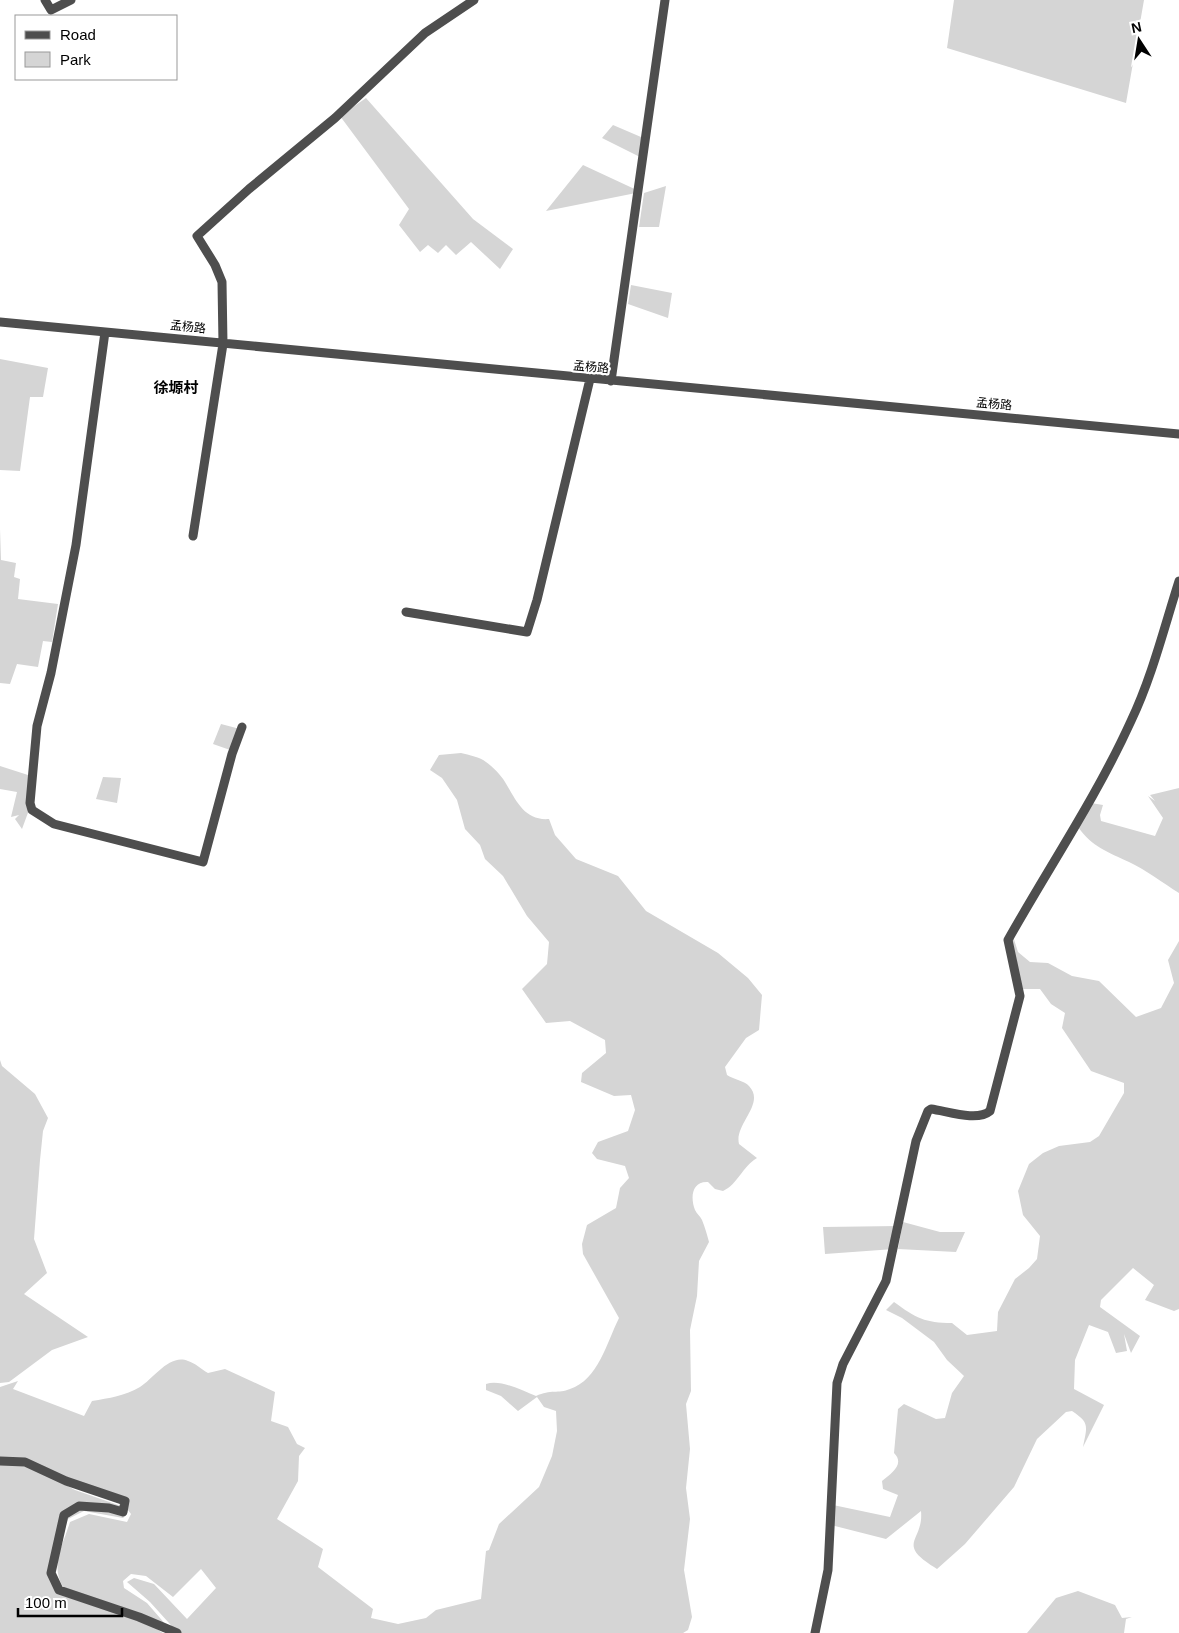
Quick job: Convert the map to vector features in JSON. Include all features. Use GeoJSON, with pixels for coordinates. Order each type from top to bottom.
{"type":"FeatureCollection","features":[{"type":"Feature","properties":{"kind":"street"},"geometry":{"type":"LineString","coordinates":[[45,0],[51,10],[71,0]]}},
{"type":"Feature","properties":{"kind":"street"},"geometry":{"type":"LineString","coordinates":[[193,536],[223,344],[222,282],[216,265],[197,236],[249,189],[335,118],[425,33],[474,0]]}},
{"type":"Feature","properties":{"kind":"street"},"geometry":{"type":"LineString","coordinates":[[611,381],[665,0]]}},
{"type":"Feature","properties":{"kind":"street","name":"孟杨路"},"geometry":{"type":"LineString","coordinates":[[0,322],[1179,434]]}},
{"type":"Feature","properties":{"kind":"street"},"geometry":{"type":"LineString","coordinates":[[104,332],[76,545],[51,673],[37,726],[30,803],[32,810],[54,824],[203,862],[232,754],[242,727]]}},
{"type":"Feature","properties":{"kind":"street"},"geometry":{"type":"LineString","coordinates":[[406,612],[527,632],[537,600],[590,379]]}},
{"type":"Feature","properties":{"kind":"street"},"geometry":{"type":"LineString","coordinates":[[815,1633],[828,1570],[837,1383],[844,1364],[886,1281],[916,1141],[928,1111],[931,1109],[975,1115],[985,1115],[990,1111],[1020,996],[1008,940],[1036,890],[1062,852],[1132,721],[1145,688],[1179,581]]}},
{"type":"Feature","properties":{"kind":"street"},"geometry":{"type":"LineString","coordinates":[[0,1461],[25,1462],[66,1481],[125,1501],[123,1512],[109,1508],[78,1506],[64,1515],[51,1573],[58,1590],[139,1617],[177,1633]]}},
{"type":"Feature","properties":{"kind":"green space"},"geometry":{"type":"Polygon","coordinates":[[[954,0],[1144,0],[1126,103],[947,48],[954,0]]]}},
{"type":"Feature","properties":{"kind":"green space"},"geometry":{"type":"Polygon","coordinates":[[[366,98],[473,219],[513,249],[500,269],[471,242],[456,255],[446,245],[438,253],[428,245],[420,252],[399,225],[409,209],[340,116],[366,98]]]}},
{"type":"Feature","properties":{"kind":"green space"},"geometry":{"type":"Polygon","coordinates":[[[613,125],[648,140],[646,160],[602,138],[613,125]]]}},
{"type":"Feature","properties":{"kind":"green space"},"geometry":{"type":"Polygon","coordinates":[[[583,165],[641,192],[546,211],[583,165]]]}},
{"type":"Feature","properties":{"kind":"green space"},"geometry":{"type":"Polygon","coordinates":[[[666,186],[659,227],[639,227],[644,193],[666,186]]]}},
{"type":"Feature","properties":{"kind":"green space"},"geometry":{"type":"Polygon","coordinates":[[[631,285],[672,293],[668,318],[628,304],[631,285]]]}},
{"type":"Feature","properties":{"kind":"green space"},"geometry":{"type":"Polygon","coordinates":[[[0,359],[48,368],[43,397],[30,397],[20,471],[0,470],[0,359]]]}},
{"type":"Feature","properties":{"kind":"green space"},"geometry":{"type":"Polygon","coordinates":[[[0,529],[1,560],[16,563],[14,577],[20,579],[18,599],[58,604],[52,642],[43,641],[38,667],[17,664],[10,684],[0,683],[0,529]]]}},
{"type":"Feature","properties":{"kind":"green space"},"geometry":{"type":"Polygon","coordinates":[[[221,724],[240,729],[233,751],[213,744],[221,724]]]}},
{"type":"Feature","properties":{"kind":"green space"},"geometry":{"type":"Polygon","coordinates":[[[461,753],[484,760],[491,766],[527,813],[540,819],[549,819],[555,835],[576,859],[618,876],[646,911],[718,953],[748,978],[762,995],[759,1030],[746,1038],[725,1067],[727,1075],[747,1084],[753,1093],[754,1100],[741,1129],[739,1144],[757,1158],[747,1166],[733,1184],[723,1191],[715,1189],[708,1182],[703,1182],[696,1187],[693,1195],[695,1210],[702,1220],[709,1242],[699,1261],[697,1296],[690,1330],[691,1391],[686,1404],[690,1449],[686,1488],[690,1519],[684,1570],[692,1617],[688,1630],[683,1633],[178,1633],[150,1602],[127,1582],[134,1578],[154,1584],[187,1619],[216,1588],[201,1569],[173,1597],[146,1576],[131,1574],[123,1581],[124,1588],[147,1603],[173,1633],[139,1614],[63,1587],[59,1579],[58,1563],[61,1547],[70,1522],[89,1514],[127,1522],[131,1514],[122,1502],[0,1457],[0,1387],[18,1381],[13,1389],[84,1416],[92,1401],[129,1393],[140,1387],[168,1364],[181,1359],[193,1363],[208,1373],[225,1369],[275,1392],[271,1421],[288,1427],[297,1444],[305,1448],[299,1456],[298,1481],[277,1519],[323,1549],[318,1567],[373,1609],[371,1618],[398,1624],[426,1618],[436,1610],[481,1599],[486,1551],[489,1550],[499,1524],[539,1487],[552,1456],[557,1431],[556,1411],[544,1407],[537,1397],[518,1411],[501,1396],[486,1390],[486,1384],[505,1384],[536,1396],[570,1389],[580,1384],[595,1369],[619,1318],[583,1254],[582,1244],[587,1225],[616,1208],[620,1188],[629,1178],[625,1166],[597,1159],[592,1153],[598,1142],[628,1131],[635,1110],[631,1095],[614,1096],[581,1082],[582,1073],[606,1053],[605,1040],[570,1021],[546,1023],[522,989],[547,964],[549,942],[527,916],[503,876],[485,859],[480,845],[465,829],[457,800],[442,778],[430,770],[439,755],[461,753]]]}},
{"type":"Feature","properties":{"kind":"green space"},"geometry":{"type":"Polygon","coordinates":[[[0,766],[28,775],[29,810],[22,829],[15,819],[19,815],[11,817],[17,792],[0,789],[0,766]]]}},
{"type":"Feature","properties":{"kind":"green space"},"geometry":{"type":"Polygon","coordinates":[[[103,777],[121,778],[117,803],[96,799],[103,777]]]}},
{"type":"Feature","properties":{"kind":"green space"},"geometry":{"type":"Polygon","coordinates":[[[1179,788],[1179,893],[1142,869],[1101,848],[1089,840],[1078,827],[1091,803],[1103,805],[1100,815],[1101,821],[1155,836],[1163,818],[1148,796],[1155,801],[1150,795],[1179,788]]]}},
{"type":"Feature","properties":{"kind":"green space"},"geometry":{"type":"Polygon","coordinates":[[[1012,933],[1018,952],[1030,962],[1048,963],[1072,976],[1099,981],[1136,1017],[1161,1008],[1174,983],[1168,960],[1179,941],[1179,1309],[1174,1311],[1145,1300],[1154,1285],[1133,1268],[1101,1300],[1100,1307],[1140,1336],[1131,1353],[1124,1334],[1127,1351],[1116,1353],[1108,1332],[1089,1325],[1075,1360],[1074,1389],[1104,1405],[1083,1447],[1086,1426],[1082,1419],[1072,1411],[1066,1412],[1037,1439],[1014,1487],[965,1544],[937,1569],[924,1560],[914,1547],[921,1521],[921,1511],[886,1539],[831,1525],[833,1505],[890,1517],[898,1495],[883,1489],[882,1481],[898,1465],[897,1457],[894,1453],[898,1409],[904,1404],[936,1419],[945,1418],[952,1393],[964,1376],[947,1360],[934,1342],[902,1318],[886,1310],[894,1302],[928,1321],[952,1323],[967,1335],[997,1331],[998,1312],[1015,1279],[1037,1259],[1040,1236],[1023,1215],[1018,1191],[1029,1164],[1043,1153],[1059,1146],[1090,1142],[1099,1136],[1124,1093],[1124,1083],[1091,1071],[1062,1028],[1065,1013],[1051,1004],[1040,989],[1023,989],[1010,949],[1012,933]]]}},
{"type":"Feature","properties":{"kind":"green space"},"geometry":{"type":"Polygon","coordinates":[[[0,1060],[2,1066],[35,1094],[48,1118],[43,1131],[34,1239],[47,1273],[24,1294],[88,1337],[52,1350],[9,1382],[0,1383],[0,1060]]]}},
{"type":"Feature","properties":{"kind":"green space"},"geometry":{"type":"Polygon","coordinates":[[[903,1222],[940,1232],[965,1232],[956,1252],[898,1249],[903,1222]]]}},
{"type":"Feature","properties":{"kind":"green space"},"geometry":{"type":"Polygon","coordinates":[[[898,1226],[894,1249],[825,1254],[823,1227],[898,1226]]]}},
{"type":"Feature","properties":{"kind":"green space"},"geometry":{"type":"Polygon","coordinates":[[[0,1464],[27,1464],[75,1490],[121,1506],[126,1515],[123,1518],[84,1511],[68,1519],[53,1566],[55,1581],[67,1592],[138,1617],[163,1633],[0,1633],[0,1464]]]}},
{"type":"Feature","properties":{"kind":"green space"},"geometry":{"type":"Polygon","coordinates":[[[1078,1591],[1115,1605],[1122,1618],[1132,1617],[1126,1619],[1124,1633],[1027,1633],[1056,1598],[1078,1591]]]}},
{"type":"Feature","properties":{"kind":"district","name":"徐塬村"},"geometry":{"type":"Point","coordinates":[176,387]}}]}
